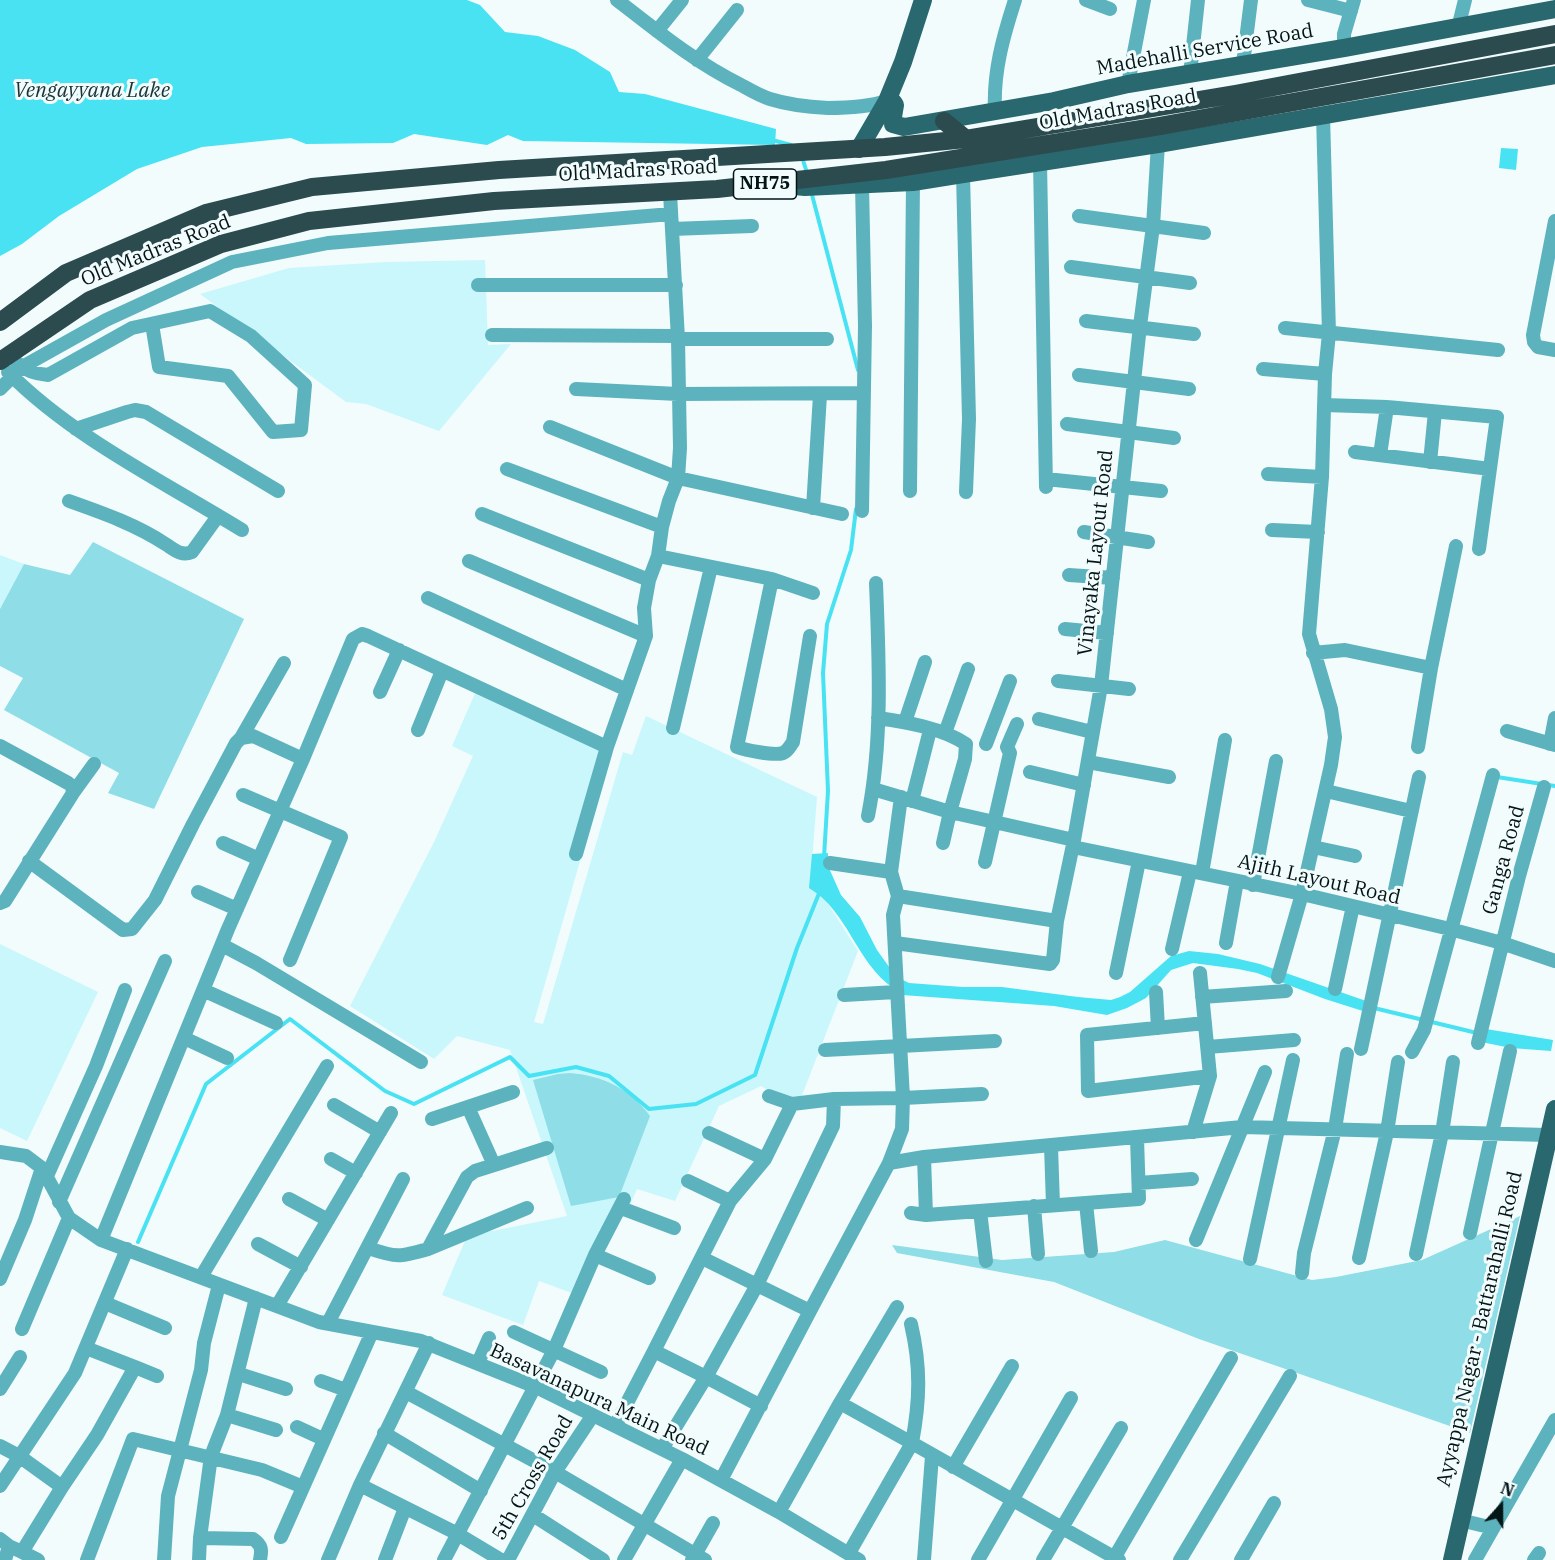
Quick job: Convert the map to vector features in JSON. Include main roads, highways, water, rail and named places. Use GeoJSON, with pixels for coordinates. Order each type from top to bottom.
{"type":"FeatureCollection","features":[{"type":"Feature","properties":{"kind":"highway","name":"Old Madras Road"},"geometry":{"type":"LineString","coordinates":[[0,322],[66,273],[206,213],[312,187],[499,170],[859,149],[966,139],[1236,94],[1555,34]]}},
{"type":"Feature","properties":{"kind":"highway","name":"Old Madras Road"},"geometry":{"type":"LineString","coordinates":[[9,365],[90,300],[221,244],[309,221],[494,201],[670,193],[886,170],[1138,130],[1555,55]]}},
{"type":"Feature","properties":{"kind":"highway"},"geometry":{"type":"LineString","coordinates":[[944,121],[966,139]]}},
{"type":"Feature","properties":{"kind":"main road"},"geometry":{"type":"LineString","coordinates":[[859,149],[887,101],[903,62],[923,0]]}},
{"type":"Feature","properties":{"kind":"main road","name":"Madehalli Service Road"},"geometry":{"type":"LineString","coordinates":[[887,101],[895,105],[892,117],[893,124],[898,127],[944,121],[1128,84],[1458,28],[1555,9]]}},
{"type":"Feature","properties":{"kind":"main road"},"geometry":{"type":"LineString","coordinates":[[779,182],[805,187],[913,182],[1158,144],[1555,75]]}},
{"type":"Feature","properties":{"kind":"main road","name":"Ayyappa Nagar - Battarahalli Road"},"geometry":{"type":"LineString","coordinates":[[1452,1560],[1547,1135],[1555,1108]]}},
{"type":"Feature","properties":{"kind":"water","name":"Vengayyana Lake"},"geometry":{"type":"Polygon","coordinates":[[[0,0],[467,0],[480,5],[505,32],[538,36],[575,50],[610,72],[619,92],[645,94],[776,129],[775,145],[523,141],[508,135],[487,145],[414,134],[393,143],[306,144],[291,138],[202,147],[137,169],[59,216],[22,244],[0,256],[0,0]]]}},
{"type":"Feature","properties":{"kind":"water"},"geometry":{"type":"Polygon","coordinates":[[[1501,148],[1518,149],[1516,170],[1499,168],[1501,148]]]}},
{"type":"Feature","properties":{"kind":"water"},"geometry":{"type":"Polygon","coordinates":[[[828,853],[828,866],[841,895],[860,917],[877,950],[892,971],[893,988],[870,965],[833,910],[809,888],[812,854],[828,853]]]}},
{"type":"Feature","properties":{"kind":"water"},"geometry":{"type":"Polygon","coordinates":[[[1189,951],[1218,954],[1260,964],[1369,1002],[1366,1012],[1257,973],[1193,963],[1171,970],[1146,998],[1107,1015],[1054,1006],[902,995],[901,979],[909,983],[1002,987],[1111,1000],[1130,992],[1171,956],[1189,951]]]}},
{"type":"Feature","properties":{"kind":"water"},"geometry":{"type":"Polygon","coordinates":[[[1486,1029],[1553,1040],[1551,1051],[1511,1048],[1481,1042],[1486,1029]]]}},
{"type":"Feature","properties":{"kind":"waterway"},"geometry":{"type":"LineString","coordinates":[[772,140],[791,145]]}},
{"type":"Feature","properties":{"kind":"waterway"},"geometry":{"type":"LineString","coordinates":[[802,157],[807,173]]}},
{"type":"Feature","properties":{"kind":"waterway"},"geometry":{"type":"LineString","coordinates":[[811,191],[858,370]]}},
{"type":"Feature","properties":{"kind":"waterway"},"geometry":{"type":"LineString","coordinates":[[824,857],[828,791],[823,673],[827,624],[851,550],[856,509]]}},
{"type":"Feature","properties":{"kind":"waterway"},"geometry":{"type":"LineString","coordinates":[[1497,777],[1555,786]]}},
{"type":"Feature","properties":{"kind":"waterway"},"geometry":{"type":"LineString","coordinates":[[138,1242],[206,1084],[290,1019],[385,1091],[414,1104],[510,1057],[529,1076],[576,1067],[609,1076],[649,1109],[696,1104],[755,1075],[797,948],[820,891]]}},
{"type":"Feature","properties":{"kind":"waterway"},"geometry":{"type":"LineString","coordinates":[[1374,1008],[1477,1033]]}}]}
